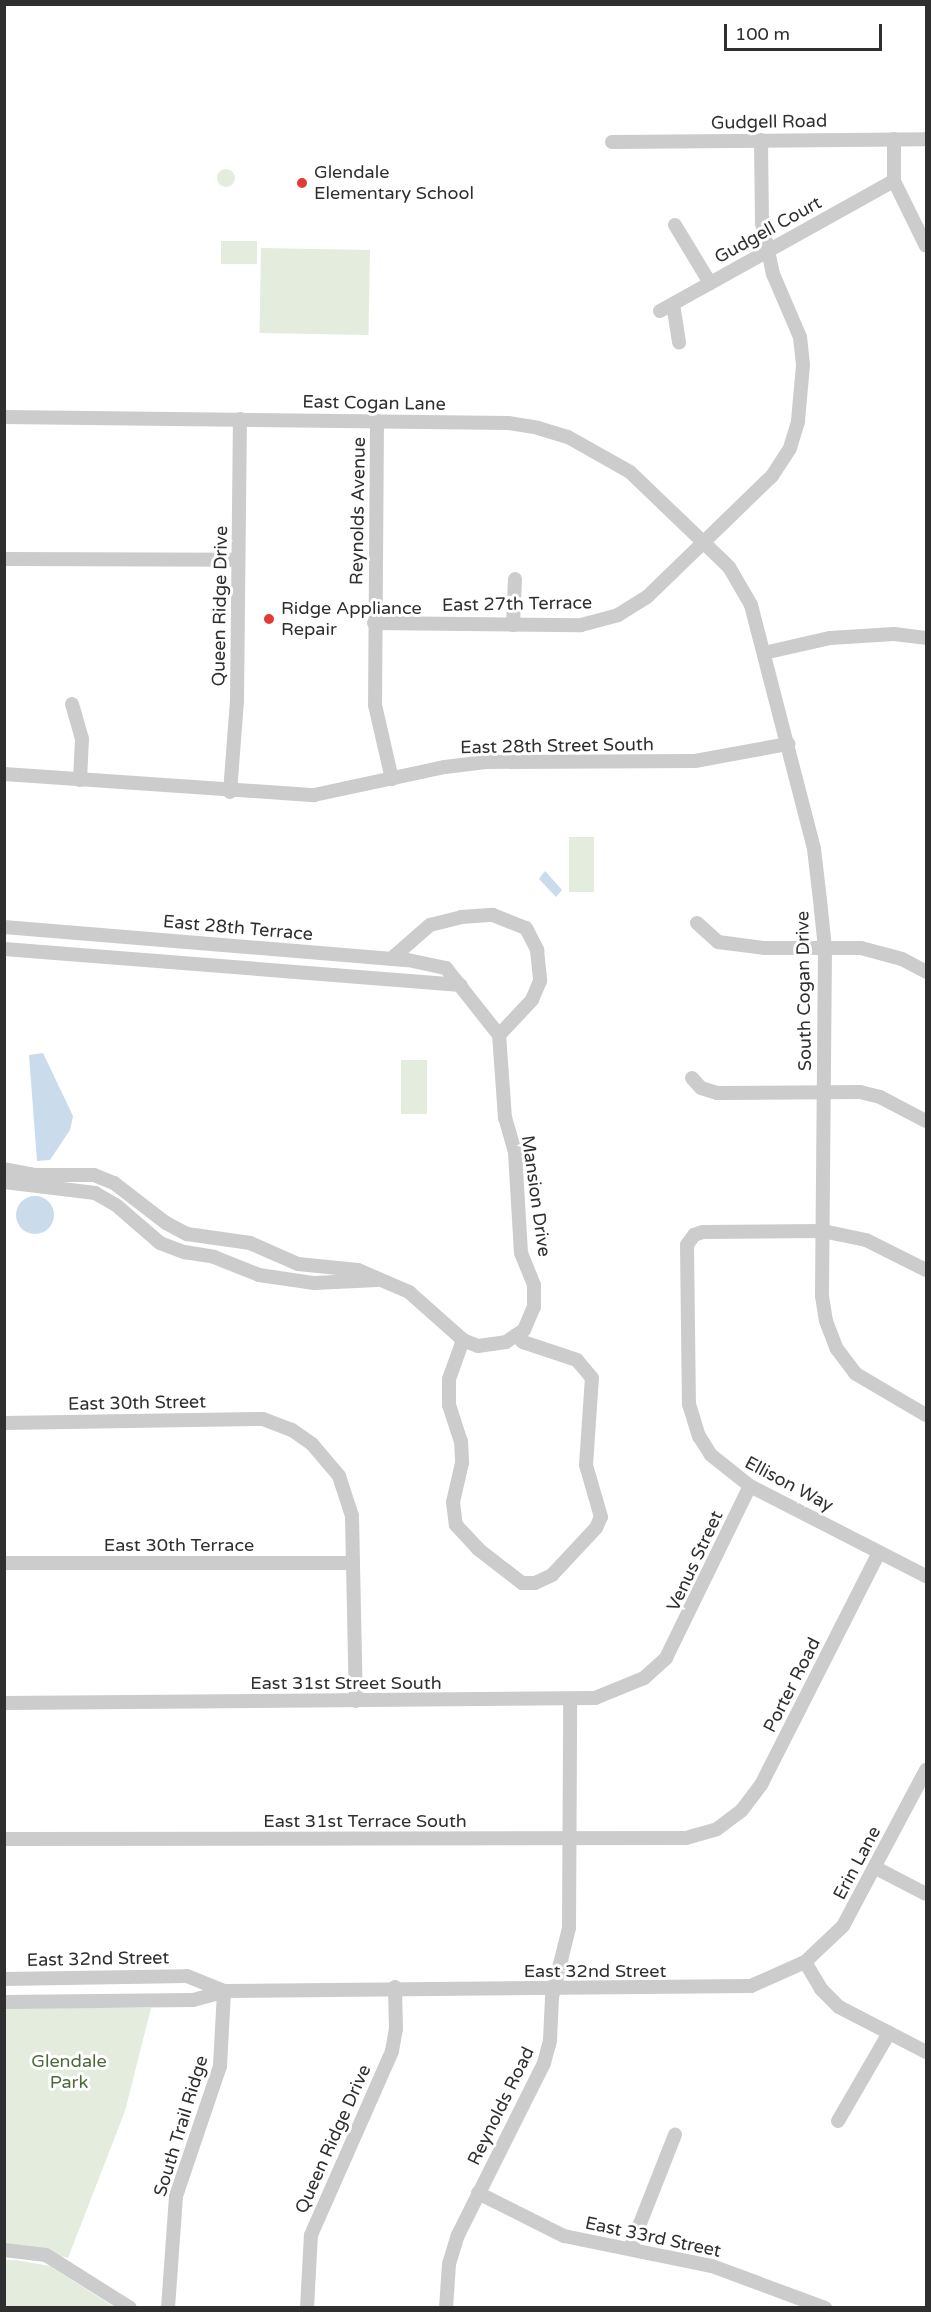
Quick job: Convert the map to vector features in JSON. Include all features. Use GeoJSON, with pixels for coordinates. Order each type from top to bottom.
{"type":"FeatureCollection","features":[{"type":"Feature","properties":{"kind":"street"},"geometry":{"type":"LineString","coordinates":[[894,139],[894,181],[927,246]]}},
{"type":"Feature","properties":{"kind":"street","name":"Gudgell Road"},"geometry":{"type":"LineString","coordinates":[[612,142],[927,139]]}},
{"type":"Feature","properties":{"kind":"street","name":"East 27th Terrace"},"geometry":{"type":"LineString","coordinates":[[374,623],[581,625],[618,615],[647,597],[772,476],[790,448],[798,421],[803,365],[800,337],[767,251],[762,223],[761,140]]}},
{"type":"Feature","properties":{"kind":"street","name":"Gudgell Court"},"geometry":{"type":"LineString","coordinates":[[660,311],[894,181]]}},
{"type":"Feature","properties":{"kind":"street"},"geometry":{"type":"LineString","coordinates":[[675,225],[710,283]]}},
{"type":"Feature","properties":{"kind":"street"},"geometry":{"type":"LineString","coordinates":[[673,303],[679,343]]}},
{"type":"Feature","properties":{"kind":"street","name":"East Cogan Lane"},"geometry":{"type":"LineString","coordinates":[[4,417],[508,423],[568,437],[630,472],[704,542]]}},
{"type":"Feature","properties":{"kind":"street","name":"Queen Ridge Drive"},"geometry":{"type":"LineString","coordinates":[[230,792],[237,700],[240,419]]}},
{"type":"Feature","properties":{"kind":"street","name":"Reynolds Avenue"},"geometry":{"type":"LineString","coordinates":[[376,421],[375,705],[392,779]]}},
{"type":"Feature","properties":{"kind":"street","name":"South Cogan Drive"},"geometry":{"type":"LineString","coordinates":[[704,542],[742,585],[764,653],[814,849],[825,948],[822,1296],[826,1321],[837,1350],[865,1382],[927,1415]]}},
{"type":"Feature","properties":{"kind":"street"},"geometry":{"type":"LineString","coordinates":[[4,559],[238,560]]}},
{"type":"Feature","properties":{"kind":"street"},"geometry":{"type":"LineString","coordinates":[[513,625],[514,579]]}},
{"type":"Feature","properties":{"kind":"street"},"geometry":{"type":"LineString","coordinates":[[764,653],[830,638],[894,634],[927,638]]}},
{"type":"Feature","properties":{"kind":"street"},"geometry":{"type":"LineString","coordinates":[[72,704],[82,739],[80,780]]}},
{"type":"Feature","properties":{"kind":"street","name":"East 28th Street South"},"geometry":{"type":"LineString","coordinates":[[4,774],[230,792],[314,795],[486,762],[695,761],[788,744]]}},
{"type":"Feature","properties":{"kind":"street"},"geometry":{"type":"LineString","coordinates":[[391,959],[430,925],[460,917],[493,915],[526,928],[537,950],[540,981],[532,1000],[499,1035]]}},
{"type":"Feature","properties":{"kind":"street"},"geometry":{"type":"LineString","coordinates":[[697,923],[718,942],[764,948],[861,948],[902,959],[927,972]]}},
{"type":"Feature","properties":{"kind":"street","name":"East 28th Terrace"},"geometry":{"type":"LineString","coordinates":[[4,927],[391,959],[446,968],[499,1035]]}},
{"type":"Feature","properties":{"kind":"street"},"geometry":{"type":"LineString","coordinates":[[4,949],[461,985]]}},
{"type":"Feature","properties":{"kind":"street","name":"Mansion Drive"},"geometry":{"type":"LineString","coordinates":[[499,1035],[505,1118],[515,1152],[521,1253],[534,1285],[534,1307],[524,1330],[516,1335]]}},
{"type":"Feature","properties":{"kind":"street"},"geometry":{"type":"LineString","coordinates":[[692,1078],[701,1088],[717,1093],[860,1092],[880,1097],[927,1121]]}},
{"type":"Feature","properties":{"kind":"street"},"geometry":{"type":"LineString","coordinates":[[4,1169],[34,1174],[94,1175],[114,1183],[166,1223],[187,1234],[250,1243],[298,1264],[336,1265],[394,1283],[463,1340],[478,1346],[506,1342],[516,1335],[523,1342],[577,1360],[592,1378],[586,1465],[601,1516],[596,1528],[552,1575],[535,1583],[522,1583],[478,1549],[456,1525],[453,1502],[462,1462],[461,1441],[449,1405],[448,1379],[463,1340]]}},
{"type":"Feature","properties":{"kind":"street"},"geometry":{"type":"LineString","coordinates":[[4,1182],[95,1193],[116,1205],[160,1243],[184,1252],[214,1257],[259,1275],[314,1284],[394,1283]]}},
{"type":"Feature","properties":{"kind":"street"},"geometry":{"type":"LineString","coordinates":[[822,1231],[866,1240],[927,1270]]}},
{"type":"Feature","properties":{"kind":"street","name":"Ellison Way"},"geometry":{"type":"LineString","coordinates":[[822,1231],[703,1232],[693,1237],[687,1245],[691,1415],[711,1455],[750,1486],[927,1576]]}},
{"type":"Feature","properties":{"kind":"street","name":"East 30th Street"},"geometry":{"type":"LineString","coordinates":[[4,1423],[269,1421],[312,1444],[339,1476],[352,1516],[353,1563]]}},
{"type":"Feature","properties":{"kind":"street","name":"Venus Street"},"geometry":{"type":"LineString","coordinates":[[671,1650],[750,1486]]}},
{"type":"Feature","properties":{"kind":"street","name":"Porter Road"},"geometry":{"type":"LineString","coordinates":[[723,1824],[742,1810],[761,1785],[879,1552]]}},
{"type":"Feature","properties":{"kind":"street","name":"East 30th Terrace"},"geometry":{"type":"LineString","coordinates":[[4,1563],[353,1563]]}},
{"type":"Feature","properties":{"kind":"street"},"geometry":{"type":"LineString","coordinates":[[353,1563],[356,1701]]}},
{"type":"Feature","properties":{"kind":"street","name":"East 31st Street South"},"geometry":{"type":"LineString","coordinates":[[4,1703],[595,1698],[623,1690],[644,1678],[671,1650]]}},
{"type":"Feature","properties":{"kind":"street","name":"Reynolds Road"},"geometry":{"type":"LineString","coordinates":[[446,2307],[449,2264],[478,2193],[548,2053],[555,1989],[569,1928],[572,1839],[570,1699]]}},
{"type":"Feature","properties":{"kind":"street","name":"Erin Lane"},"geometry":{"type":"LineString","coordinates":[[805,1962],[843,1926],[927,1770]]}},
{"type":"Feature","properties":{"kind":"street","name":"East 31st Terrace South"},"geometry":{"type":"LineString","coordinates":[[4,1839],[687,1838],[723,1824]]}},
{"type":"Feature","properties":{"kind":"street"},"geometry":{"type":"LineString","coordinates":[[876,1868],[927,1894]]}},
{"type":"Feature","properties":{"kind":"street"},"geometry":{"type":"LineString","coordinates":[[805,1962],[829,1999],[927,2052]]}},
{"type":"Feature","properties":{"kind":"street","name":"East 32nd Street"},"geometry":{"type":"LineString","coordinates":[[4,2002],[193,2000],[224,1991],[395,1987],[739,1988],[768,1981],[805,1962]]}},
{"type":"Feature","properties":{"kind":"street","name":"East 32nd Street"},"geometry":{"type":"LineString","coordinates":[[4,1979],[188,1976],[224,1991]]}},
{"type":"Feature","properties":{"kind":"street","name":"Queen Ridge Drive"},"geometry":{"type":"LineString","coordinates":[[307,2307],[310,2235],[392,2051],[396,2029],[395,1987]]}},
{"type":"Feature","properties":{"kind":"street","name":"South Trail Ridge"},"geometry":{"type":"LineString","coordinates":[[168,2307],[176,2196],[220,2066],[224,1991]]}},
{"type":"Feature","properties":{"kind":"street"},"geometry":{"type":"LineString","coordinates":[[838,2121],[889,2033]]}},
{"type":"Feature","properties":{"kind":"street"},"geometry":{"type":"LineString","coordinates":[[630,2249],[675,2134]]}},
{"type":"Feature","properties":{"kind":"street","name":"East 33rd Street"},"geometry":{"type":"LineString","coordinates":[[478,2193],[564,2236],[753,2278],[825,2307]]}},
{"type":"Feature","properties":{"kind":"street"},"geometry":{"type":"LineString","coordinates":[[4,2250],[46,2254],[130,2307]]}},
{"type":"Feature","properties":{"kind":"green space"},"geometry":{"type":"Polygon","coordinates":[[[226,169],[232,172],[235,178],[232,184],[226,187],[220,184],[217,178],[220,172],[226,169]]]}},
{"type":"Feature","properties":{"kind":"green space"},"geometry":{"type":"Polygon","coordinates":[[[221,241],[257,241],[257,264],[221,264],[221,241]]]}},
{"type":"Feature","properties":{"kind":"green space"},"geometry":{"type":"Polygon","coordinates":[[[261,248],[370,250],[368,335],[260,333],[261,248]]]}},
{"type":"Feature","properties":{"kind":"green space"},"geometry":{"type":"Polygon","coordinates":[[[569,837],[594,837],[594,892],[569,892],[569,837]]]}},
{"type":"Feature","properties":{"kind":"green space"},"geometry":{"type":"Polygon","coordinates":[[[401,1060],[427,1060],[427,1114],[401,1114],[401,1060]]]}},
{"type":"Feature","properties":{"kind":"green space","name":"Glendale Park"},"geometry":{"type":"Polygon","coordinates":[[[4,2007],[151,2008],[125,2111],[68,2258],[21,2245],[5,2245],[4,2007]]]}},
{"type":"Feature","properties":{"kind":"green space"},"geometry":{"type":"Polygon","coordinates":[[[5,2260],[50,2266],[114,2307],[5,2307],[5,2260]]]}},
{"type":"Feature","properties":{"kind":"water"},"geometry":{"type":"Polygon","coordinates":[[[545,871],[562,890],[556,897],[539,879],[545,871]]]}},
{"type":"Feature","properties":{"kind":"water"},"geometry":{"type":"Polygon","coordinates":[[[43,1053],[73,1116],[70,1130],[50,1160],[37,1161],[29,1055],[43,1053]]]}},
{"type":"Feature","properties":{"kind":"water"},"geometry":{"type":"Polygon","coordinates":[[[35,1196],[48,1202],[54,1215],[48,1228],[35,1234],[22,1228],[16,1215],[22,1202],[35,1196]]]}},
{"type":"Feature","properties":{"kind":"place","name":"Glendale Elementary School"},"geometry":{"type":"Point","coordinates":[302,183]}},
{"type":"Feature","properties":{"kind":"place","name":"Ridge Appliance Repair"},"geometry":{"type":"Point","coordinates":[269,619]}}]}
